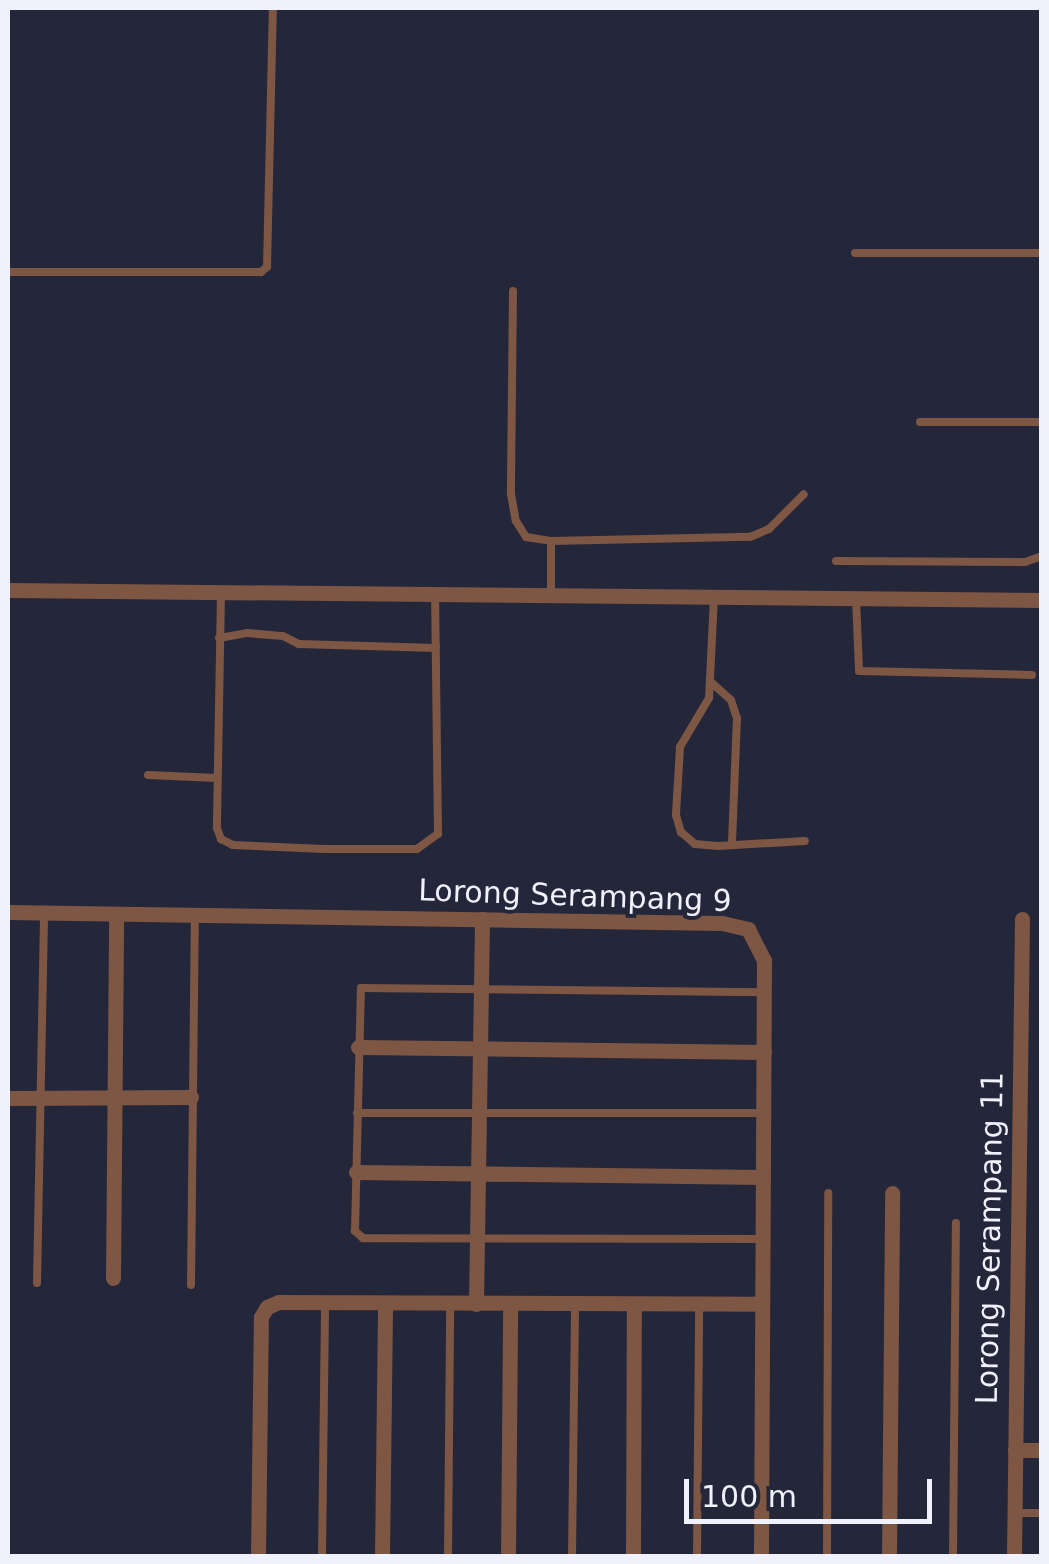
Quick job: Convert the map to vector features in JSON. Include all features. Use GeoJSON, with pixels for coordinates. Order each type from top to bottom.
{"type":"FeatureCollection","features":[{"type":"Feature","properties":{"kind":"street"},"geometry":{"type":"LineString","coordinates":[[8,590],[1042,600]]}},
{"type":"Feature","properties":{"kind":"street","name":"Lorong Serampang 9"},"geometry":{"type":"LineString","coordinates":[[8,912],[482,919],[737,925],[748,929],[760,947],[764,992],[761,1556]]}},
{"type":"Feature","properties":{"kind":"street"},"geometry":{"type":"LineString","coordinates":[[113,1278],[116,914]]}},
{"type":"Feature","properties":{"kind":"street"},"geometry":{"type":"LineString","coordinates":[[476,1304],[482,919]]}},
{"type":"Feature","properties":{"kind":"street","name":"Lorong Serampang 11"},"geometry":{"type":"LineString","coordinates":[[1014,1556],[1022,920]]}},
{"type":"Feature","properties":{"kind":"street"},"geometry":{"type":"LineString","coordinates":[[358,1047],[764,1052]]}},
{"type":"Feature","properties":{"kind":"street"},"geometry":{"type":"LineString","coordinates":[[8,1098],[191,1098]]}},
{"type":"Feature","properties":{"kind":"street"},"geometry":{"type":"LineString","coordinates":[[356,1172],[763,1177]]}},
{"type":"Feature","properties":{"kind":"street"},"geometry":{"type":"LineString","coordinates":[[889,1556],[892,1193]]}},
{"type":"Feature","properties":{"kind":"street"},"geometry":{"type":"LineString","coordinates":[[258,1556],[260,1317],[267,1307],[279,1302],[762,1304]]}},
{"type":"Feature","properties":{"kind":"street"},"geometry":{"type":"LineString","coordinates":[[382,1556],[385,1304]]}},
{"type":"Feature","properties":{"kind":"street"},"geometry":{"type":"LineString","coordinates":[[508,1556],[510,1304]]}},
{"type":"Feature","properties":{"kind":"street"},"geometry":{"type":"LineString","coordinates":[[633,1556],[634,1305]]}},
{"type":"Feature","properties":{"kind":"street"},"geometry":{"type":"LineString","coordinates":[[1015,1450],[1042,1450]]}},
{"type":"Feature","properties":{"kind":"lane"},"geometry":{"type":"LineString","coordinates":[[8,272],[260,272],[267,267],[273,8]]}},
{"type":"Feature","properties":{"kind":"lane"},"geometry":{"type":"LineString","coordinates":[[855,253],[1042,253]]}},
{"type":"Feature","properties":{"kind":"lane"},"geometry":{"type":"LineString","coordinates":[[513,291],[511,494],[516,521],[526,536],[551,541],[750,536],[769,529],[804,494]]}},
{"type":"Feature","properties":{"kind":"lane"},"geometry":{"type":"LineString","coordinates":[[920,422],[1042,422]]}},
{"type":"Feature","properties":{"kind":"lane"},"geometry":{"type":"LineString","coordinates":[[551,541],[551,595]]}},
{"type":"Feature","properties":{"kind":"lane"},"geometry":{"type":"LineString","coordinates":[[836,561],[1025,562],[1042,556]]}},
{"type":"Feature","properties":{"kind":"lane"},"geometry":{"type":"LineString","coordinates":[[221,592],[216,828],[221,838],[233,844],[417,849],[431,844],[438,834],[435,594]]}},
{"type":"Feature","properties":{"kind":"lane"},"geometry":{"type":"LineString","coordinates":[[714,597],[712,682],[703,712],[680,747],[676,816],[681,832],[695,844],[805,841]]}},
{"type":"Feature","properties":{"kind":"lane"},"geometry":{"type":"LineString","coordinates":[[856,598],[859,671],[1032,675]]}},
{"type":"Feature","properties":{"kind":"lane"},"geometry":{"type":"LineString","coordinates":[[219,638],[246,632],[282,636],[299,644],[436,648]]}},
{"type":"Feature","properties":{"kind":"lane"},"geometry":{"type":"LineString","coordinates":[[712,682],[731,700],[737,718],[732,845]]}},
{"type":"Feature","properties":{"kind":"lane"},"geometry":{"type":"LineString","coordinates":[[148,775],[218,778]]}},
{"type":"Feature","properties":{"kind":"lane"},"geometry":{"type":"LineString","coordinates":[[37,1283],[44,912]]}},
{"type":"Feature","properties":{"kind":"lane"},"geometry":{"type":"LineString","coordinates":[[191,1285],[195,917]]}},
{"type":"Feature","properties":{"kind":"lane"},"geometry":{"type":"LineString","coordinates":[[763,1238],[477,1240],[357,1236],[356,1172],[361,988],[764,992]]}},
{"type":"Feature","properties":{"kind":"lane"},"geometry":{"type":"LineString","coordinates":[[357,1113],[764,1112]]}},
{"type":"Feature","properties":{"kind":"lane"},"geometry":{"type":"LineString","coordinates":[[826,1556],[828,1192]]}},
{"type":"Feature","properties":{"kind":"lane"},"geometry":{"type":"LineString","coordinates":[[953,1556],[956,1222]]}},
{"type":"Feature","properties":{"kind":"lane"},"geometry":{"type":"LineString","coordinates":[[322,1556],[325,1302]]}},
{"type":"Feature","properties":{"kind":"lane"},"geometry":{"type":"LineString","coordinates":[[448,1556],[450,1304]]}},
{"type":"Feature","properties":{"kind":"lane"},"geometry":{"type":"LineString","coordinates":[[572,1556],[575,1305]]}},
{"type":"Feature","properties":{"kind":"lane"},"geometry":{"type":"LineString","coordinates":[[698,1556],[699,1305]]}},
{"type":"Feature","properties":{"kind":"lane"},"geometry":{"type":"LineString","coordinates":[[1014,1513],[1042,1513]]}}]}
